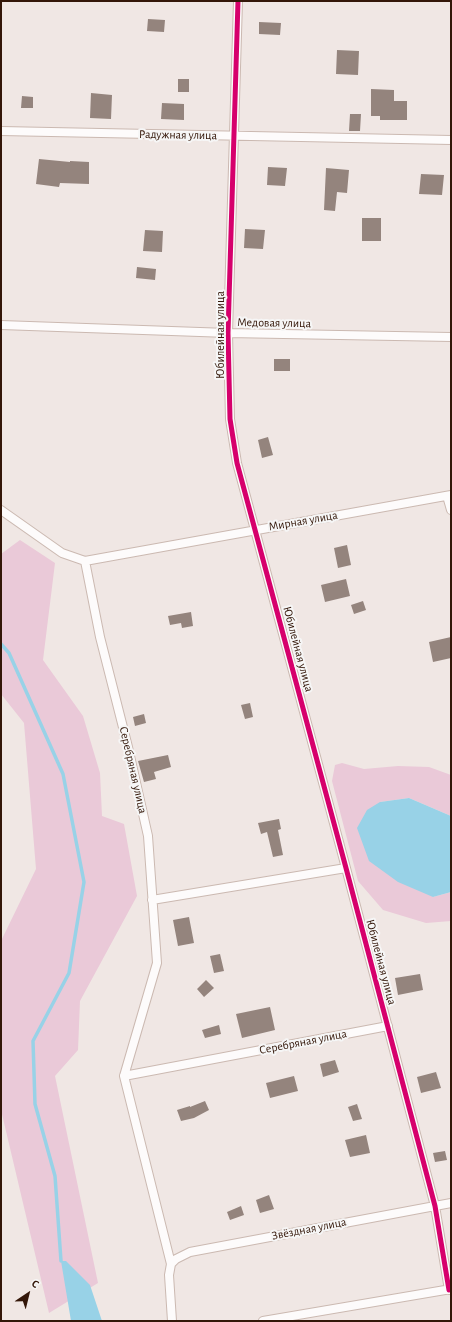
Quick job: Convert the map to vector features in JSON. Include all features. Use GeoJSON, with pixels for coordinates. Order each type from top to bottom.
{"type":"FeatureCollection","features":[{"type":"Feature","properties":{"kind":"street","name":"Юбилейная улица"},"geometry":{"type":"LineString","coordinates":[[238,1],[228,333],[230,419],[232,435],[237,463],[388,1026],[434,1206],[450,1290]]}},
{"type":"Feature","properties":{"kind":"street","name":"Радужная улица"},"geometry":{"type":"LineString","coordinates":[[1,131],[451,140]]}},
{"type":"Feature","properties":{"kind":"street","name":"Медовая улица"},"geometry":{"type":"LineString","coordinates":[[1,325],[228,333],[451,337]]}},
{"type":"Feature","properties":{"kind":"street","name":"Мирная улица"},"geometry":{"type":"LineString","coordinates":[[84,561],[449,496]]}},
{"type":"Feature","properties":{"kind":"street"},"geometry":{"type":"LineString","coordinates":[[449,496],[451,510]]}},
{"type":"Feature","properties":{"kind":"street"},"geometry":{"type":"LineString","coordinates":[[1,510],[62,553],[84,561]]}},
{"type":"Feature","properties":{"kind":"street","name":"Серебряная улица"},"geometry":{"type":"LineString","coordinates":[[84,561],[100,637],[128,747],[148,836],[157,963],[124,1076],[388,1026]]}},
{"type":"Feature","properties":{"kind":"street"},"geometry":{"type":"LineString","coordinates":[[152,900],[346,868]]}},
{"type":"Feature","properties":{"kind":"street"},"geometry":{"type":"LineString","coordinates":[[124,1076],[171,1264],[168,1275],[172,1321]]}},
{"type":"Feature","properties":{"kind":"street","name":"Звёздная улица"},"geometry":{"type":"LineString","coordinates":[[171,1264],[176,1259],[190,1252],[451,1203]]}},
{"type":"Feature","properties":{"kind":"street"},"geometry":{"type":"LineString","coordinates":[[263,1321],[450,1290]]}},
{"type":"Feature","properties":{"kind":"shaded area"},"geometry":{"type":"Polygon","coordinates":[[[20,540],[55,563],[43,660],[83,716],[100,773],[102,816],[124,824],[137,896],[80,1001],[78,1050],[55,1076],[98,1283],[49,1313],[1,1110],[1,941],[36,869],[24,723],[1,694],[1,554],[20,540]]]}},
{"type":"Feature","properties":{"kind":"shaded area"},"geometry":{"type":"Polygon","coordinates":[[[342,763],[364,769],[398,766],[429,767],[451,775],[451,816],[409,798],[380,802],[433,897],[451,892],[451,921],[426,923],[383,910],[358,881],[332,781],[335,765],[342,763]]]}},
{"type":"Feature","properties":{"kind":"water"},"geometry":{"type":"Polygon","coordinates":[[[409,798],[451,816],[451,892],[433,897],[398,882],[369,861],[357,828],[367,810],[380,802],[409,798]]]}},
{"type":"Feature","properties":{"kind":"water"},"geometry":{"type":"Polygon","coordinates":[[[61,1261],[66,1261],[90,1285],[102,1321],[71,1321],[61,1261]]]}},
{"type":"Feature","properties":{"kind":"building"},"geometry":{"type":"Polygon","coordinates":[[[148,19],[165,20],[164,32],[147,31],[148,19]]]}},
{"type":"Feature","properties":{"kind":"building"},"geometry":{"type":"Polygon","coordinates":[[[259,22],[281,23],[280,35],[259,34],[259,22]]]}},
{"type":"Feature","properties":{"kind":"building"},"geometry":{"type":"Polygon","coordinates":[[[337,50],[359,51],[358,75],[336,74],[337,50]]]}},
{"type":"Feature","properties":{"kind":"building"},"geometry":{"type":"Polygon","coordinates":[[[178,79],[189,79],[189,92],[178,92],[178,79]]]}},
{"type":"Feature","properties":{"kind":"building"},"geometry":{"type":"Polygon","coordinates":[[[371,89],[394,90],[394,101],[407,101],[407,120],[380,120],[380,116],[371,116],[371,89]]]}},
{"type":"Feature","properties":{"kind":"building"},"geometry":{"type":"Polygon","coordinates":[[[91,93],[112,95],[111,119],[90,118],[91,93]]]}},
{"type":"Feature","properties":{"kind":"building"},"geometry":{"type":"Polygon","coordinates":[[[22,96],[33,97],[33,108],[21,108],[22,96]]]}},
{"type":"Feature","properties":{"kind":"building"},"geometry":{"type":"Polygon","coordinates":[[[162,103],[184,104],[184,120],[161,119],[162,103]]]}},
{"type":"Feature","properties":{"kind":"building"},"geometry":{"type":"Polygon","coordinates":[[[350,114],[361,114],[360,131],[349,131],[350,114]]]}},
{"type":"Feature","properties":{"kind":"building"},"geometry":{"type":"Polygon","coordinates":[[[39,159],[89,162],[89,184],[60,183],[59,187],[36,184],[39,159]]]}},
{"type":"Feature","properties":{"kind":"building"},"geometry":{"type":"Polygon","coordinates":[[[268,167],[287,168],[285,186],[267,185],[268,167]]]}},
{"type":"Feature","properties":{"kind":"building"},"geometry":{"type":"Polygon","coordinates":[[[326,168],[349,170],[347,193],[337,192],[335,211],[324,210],[326,168]]]}},
{"type":"Feature","properties":{"kind":"building"},"geometry":{"type":"Polygon","coordinates":[[[421,174],[444,175],[442,195],[419,194],[421,174]]]}},
{"type":"Feature","properties":{"kind":"building"},"geometry":{"type":"Polygon","coordinates":[[[362,218],[381,218],[381,241],[362,241],[362,218]]]}},
{"type":"Feature","properties":{"kind":"building"},"geometry":{"type":"Polygon","coordinates":[[[245,229],[265,230],[263,249],[244,248],[245,229]]]}},
{"type":"Feature","properties":{"kind":"building"},"geometry":{"type":"Polygon","coordinates":[[[145,230],[163,231],[162,252],[143,251],[145,230]]]}},
{"type":"Feature","properties":{"kind":"building"},"geometry":{"type":"Polygon","coordinates":[[[137,267],[156,269],[155,280],[136,278],[137,267]]]}},
{"type":"Feature","properties":{"kind":"building"},"geometry":{"type":"Polygon","coordinates":[[[274,359],[290,359],[290,371],[274,371],[274,359]]]}},
{"type":"Feature","properties":{"kind":"building"},"geometry":{"type":"Polygon","coordinates":[[[268,437],[273,455],[262,458],[258,440],[268,437]]]}},
{"type":"Feature","properties":{"kind":"building"},"geometry":{"type":"Polygon","coordinates":[[[347,545],[351,565],[338,568],[334,548],[347,545]]]}},
{"type":"Feature","properties":{"kind":"building"},"geometry":{"type":"Polygon","coordinates":[[[346,579],[350,596],[325,602],[321,585],[346,579]]]}},
{"type":"Feature","properties":{"kind":"building"},"geometry":{"type":"Polygon","coordinates":[[[363,601],[366,610],[354,614],[351,605],[363,601]]]}},
{"type":"Feature","properties":{"kind":"building"},"geometry":{"type":"Polygon","coordinates":[[[191,612],[193,626],[182,628],[181,623],[170,625],[168,616],[191,612]]]}},
{"type":"Feature","properties":{"kind":"building"},"geometry":{"type":"Polygon","coordinates":[[[451,637],[451,658],[433,662],[429,642],[451,637]]]}},
{"type":"Feature","properties":{"kind":"building"},"geometry":{"type":"Polygon","coordinates":[[[250,703],[253,717],[245,719],[241,705],[250,703]]]}},
{"type":"Feature","properties":{"kind":"building"},"geometry":{"type":"Polygon","coordinates":[[[144,714],[146,723],[135,726],[133,717],[144,714]]]}},
{"type":"Feature","properties":{"kind":"building"},"geometry":{"type":"Polygon","coordinates":[[[168,755],[171,767],[154,772],[156,779],[144,782],[138,761],[168,755]]]}},
{"type":"Feature","properties":{"kind":"building"},"geometry":{"type":"Polygon","coordinates":[[[279,819],[281,829],[278,830],[283,855],[273,857],[267,832],[261,834],[258,823],[279,819]]]}},
{"type":"Feature","properties":{"kind":"building"},"geometry":{"type":"Polygon","coordinates":[[[189,917],[194,943],[178,946],[173,920],[189,917]]]}},
{"type":"Feature","properties":{"kind":"building"},"geometry":{"type":"Polygon","coordinates":[[[220,954],[224,971],[214,973],[210,956],[220,954]]]}},
{"type":"Feature","properties":{"kind":"building"},"geometry":{"type":"Polygon","coordinates":[[[420,974],[423,990],[398,995],[395,978],[420,974]]]}},
{"type":"Feature","properties":{"kind":"building"},"geometry":{"type":"Polygon","coordinates":[[[206,980],[214,988],[204,997],[197,989],[206,980]]]}},
{"type":"Feature","properties":{"kind":"building"},"geometry":{"type":"Polygon","coordinates":[[[270,1007],[275,1030],[242,1038],[236,1014],[270,1007]]]}},
{"type":"Feature","properties":{"kind":"building"},"geometry":{"type":"Polygon","coordinates":[[[219,1025],[221,1034],[205,1038],[202,1030],[219,1025]]]}},
{"type":"Feature","properties":{"kind":"building"},"geometry":{"type":"Polygon","coordinates":[[[335,1060],[339,1072],[323,1077],[320,1064],[335,1060]]]}},
{"type":"Feature","properties":{"kind":"building"},"geometry":{"type":"Polygon","coordinates":[[[436,1072],[441,1088],[421,1093],[417,1077],[436,1072]]]}},
{"type":"Feature","properties":{"kind":"building"},"geometry":{"type":"Polygon","coordinates":[[[294,1076],[298,1091],[270,1098],[266,1083],[294,1076]]]}},
{"type":"Feature","properties":{"kind":"building"},"geometry":{"type":"Polygon","coordinates":[[[205,1101],[209,1110],[194,1118],[181,1121],[177,1110],[205,1101]]]}},
{"type":"Feature","properties":{"kind":"building"},"geometry":{"type":"Polygon","coordinates":[[[357,1104],[362,1119],[353,1121],[348,1107],[357,1104]]]}},
{"type":"Feature","properties":{"kind":"building"},"geometry":{"type":"Polygon","coordinates":[[[366,1135],[370,1153],[350,1157],[345,1140],[366,1135]]]}},
{"type":"Feature","properties":{"kind":"building"},"geometry":{"type":"Polygon","coordinates":[[[445,1151],[447,1160],[435,1162],[433,1153],[445,1151]]]}},
{"type":"Feature","properties":{"kind":"building"},"geometry":{"type":"Polygon","coordinates":[[[269,1195],[274,1209],[260,1213],[256,1200],[269,1195]]]}},
{"type":"Feature","properties":{"kind":"building"},"geometry":{"type":"Polygon","coordinates":[[[241,1206],[244,1215],[230,1220],[227,1212],[241,1206]]]}},
{"type":"Feature","properties":{"kind":"waterway"},"geometry":{"type":"LineString","coordinates":[[1,644],[9,653],[63,774],[84,882],[69,973],[33,1041],[35,1104],[55,1176],[61,1261]]}},
{"type":"Feature","properties":{"kind":"cycle path"},"geometry":{"type":"LineString","coordinates":[[238,1],[228,333],[230,419],[237,463],[435,1206],[449,1290]]}}]}
